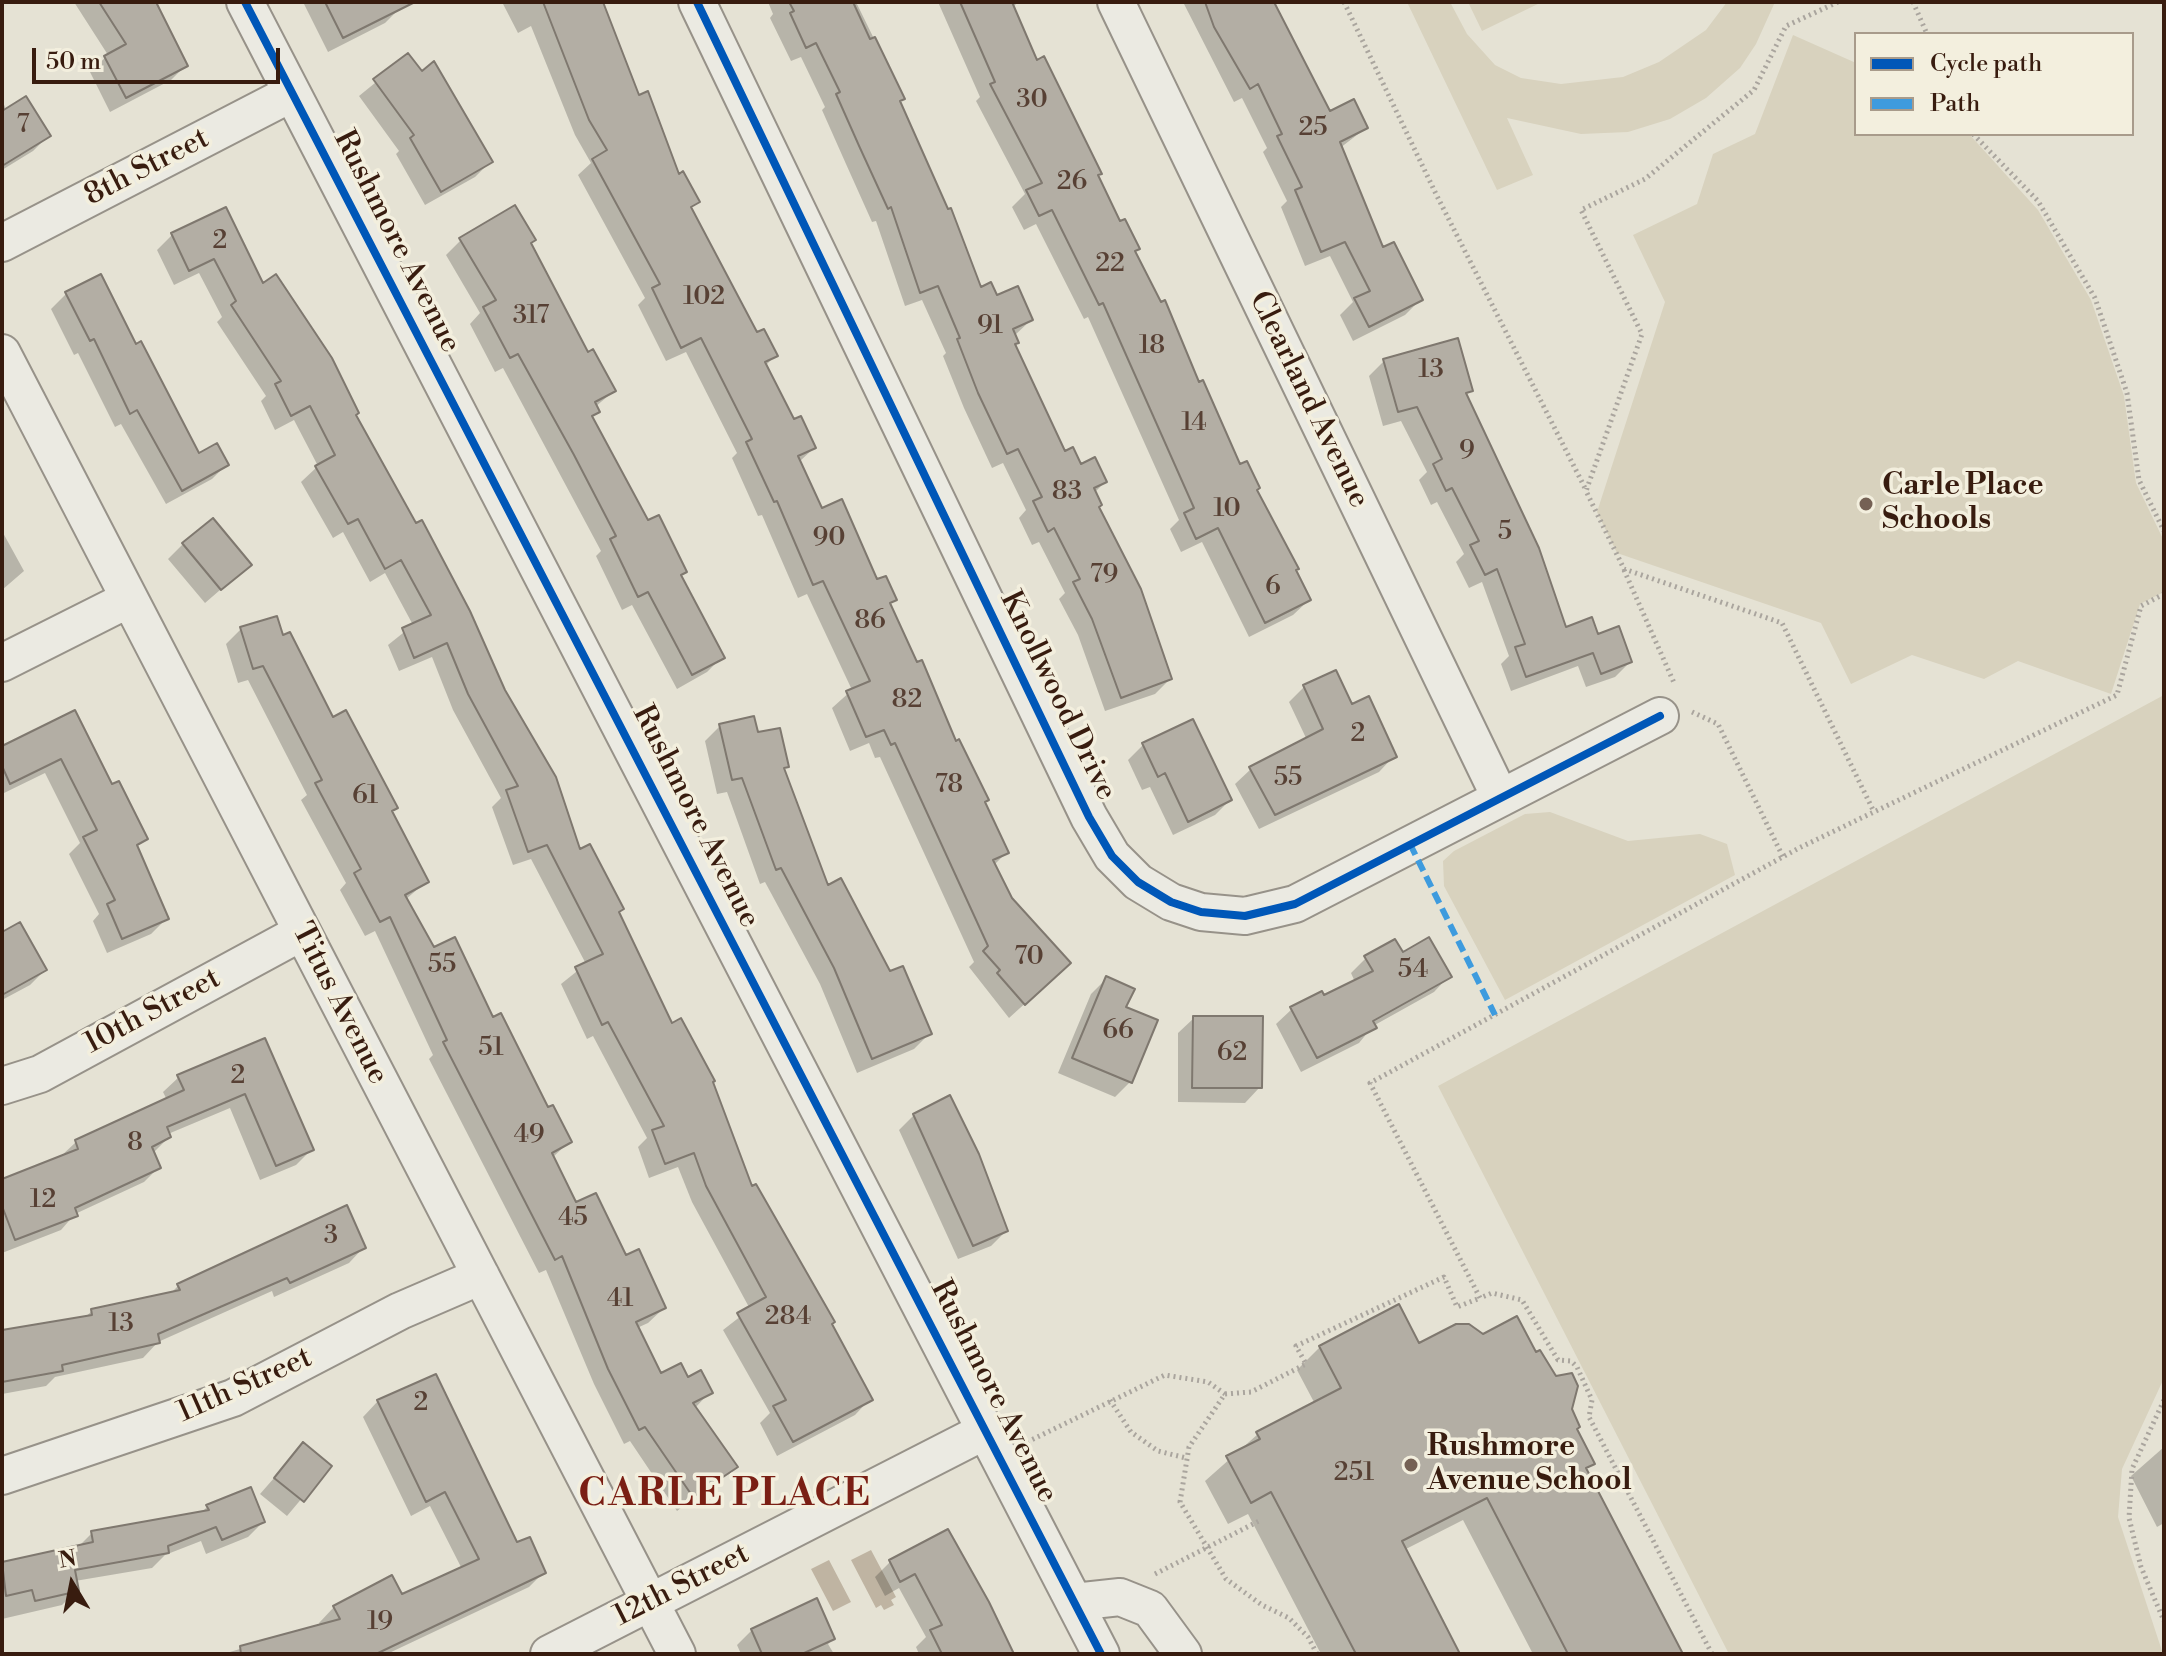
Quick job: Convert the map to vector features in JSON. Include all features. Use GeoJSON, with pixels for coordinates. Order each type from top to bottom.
{"type":"FeatureCollection","features":[{"type":"Feature","properties":{"kind":"street","name":"Rushmore Avenue"},"geometry":{"type":"LineString","coordinates":[[245,2],[1101,1654]]}},
{"type":"Feature","properties":{"kind":"street","name":"Knollwood Drive"},"geometry":{"type":"LineString","coordinates":[[697,2],[1089,817],[1112,856],[1138,882],[1171,902],[1201,912],[1245,916],[1295,904],[1675,707]]}},
{"type":"Feature","properties":{"kind":"street","name":"Clearland Avenue"},"geometry":{"type":"LineString","coordinates":[[1116,2],[1500,797]]}},
{"type":"Feature","properties":{"kind":"street","name":"8th Street"},"geometry":{"type":"LineString","coordinates":[[2,243],[292,93]]}},
{"type":"Feature","properties":{"kind":"street","name":"Titus Avenue"},"geometry":{"type":"LineString","coordinates":[[2,353],[677,1654]]}},
{"type":"Feature","properties":{"kind":"street"},"geometry":{"type":"LineString","coordinates":[[2,663],[129,599]]}},
{"type":"Feature","properties":{"kind":"street","name":"10th Street"},"geometry":{"type":"LineString","coordinates":[[2,1086],[40,1074],[302,932]]}},
{"type":"Feature","properties":{"kind":"street","name":"11th Street"},"geometry":{"type":"LineString","coordinates":[[2,1476],[233,1398],[400,1311],[481,1276]]}},
{"type":"Feature","properties":{"kind":"street","name":"12th Street"},"geometry":{"type":"LineString","coordinates":[[549,1654],[985,1431]]}},
{"type":"Feature","properties":{"kind":"street"},"geometry":{"type":"LineString","coordinates":[[1074,1602],[1120,1597],[1150,1609],[1183,1654]]}},
{"type":"Feature","properties":{"kind":"path"},"geometry":{"type":"LineString","coordinates":[[1344,2],[1436,194],[1624,569],[1675,707],[1718,724],[1783,857]]}},
{"type":"Feature","properties":{"kind":"path"},"geometry":{"type":"LineString","coordinates":[[1586,491],[1642,334],[1581,210],[1645,179],[1754,90],[1786,26],[1838,2]]}},
{"type":"Feature","properties":{"kind":"path"},"geometry":{"type":"LineString","coordinates":[[1913,2],[1926,32]]}},
{"type":"Feature","properties":{"kind":"path"},"geometry":{"type":"LineString","coordinates":[[1975,136],[2038,201],[2095,298],[2127,393],[2139,480],[2164,531]]}},
{"type":"Feature","properties":{"kind":"path"},"geometry":{"type":"LineString","coordinates":[[1624,569],[1782,623],[1874,812]]}},
{"type":"Feature","properties":{"kind":"path"},"geometry":{"type":"LineString","coordinates":[[1480,1298],[1370,1083],[1783,857],[2117,695],[2141,606],[2164,594]]}},
{"type":"Feature","properties":{"kind":"path"},"geometry":{"type":"LineString","coordinates":[[1022,1444],[1165,1375],[1208,1382],[1225,1394],[1251,1392],[1306,1364],[1296,1346],[1444,1277],[1457,1307],[1492,1293],[1522,1300],[1558,1360],[1571,1361],[1577,1367],[1592,1400],[1589,1417],[1712,1654]]}},
{"type":"Feature","properties":{"kind":"path"},"geometry":{"type":"LineString","coordinates":[[1225,1394],[1189,1447],[1180,1502],[1226,1579],[1262,1605],[1289,1618],[1308,1637],[1317,1654]]}},
{"type":"Feature","properties":{"kind":"path"},"geometry":{"type":"LineString","coordinates":[[1110,1400],[1131,1432],[1158,1451],[1186,1458]]}},
{"type":"Feature","properties":{"kind":"path"},"geometry":{"type":"LineString","coordinates":[[2164,1400],[2132,1469],[2129,1518],[2141,1567],[2164,1621]]}},
{"type":"Feature","properties":{"kind":"path"},"geometry":{"type":"LineString","coordinates":[[1148,1577],[1259,1521]]}},
{"type":"Feature","properties":{"kind":"shaded area"},"geometry":{"type":"Polygon","coordinates":[[[1407,2],[1450,2],[1467,34],[1495,65],[1521,78],[1561,84],[1623,77],[1659,62],[1706,30],[1727,2],[1775,2],[1756,44],[1740,68],[1706,98],[1670,119],[1628,132],[1581,134],[1507,118],[1533,175],[1497,190],[1407,2]]]}},
{"type":"Feature","properties":{"kind":"shaded area"},"geometry":{"type":"Polygon","coordinates":[[[1468,2],[1542,2],[1482,31],[1468,2]]]}},
{"type":"Feature","properties":{"kind":"shaded area"},"geometry":{"type":"Polygon","coordinates":[[[1793,35],[1854,62],[1854,136],[1971,136],[2038,210],[2091,300],[2124,396],[2136,483],[2164,541],[2164,592],[2140,604],[2111,694],[2018,661],[1984,679],[1912,655],[1851,684],[1821,623],[1617,553],[1597,512],[1665,302],[1633,235],[1697,204],[1713,154],[1755,134],[1793,35]]]}},
{"type":"Feature","properties":{"kind":"shaded area"},"geometry":{"type":"Polygon","coordinates":[[[2164,695],[2164,1378],[2122,1469],[2118,1517],[2163,1654],[1729,1654],[1438,1086],[2164,695]]]}},
{"type":"Feature","properties":{"kind":"shaded area"},"geometry":{"type":"Polygon","coordinates":[[[1550,812],[1628,841],[1700,834],[1727,844],[1735,875],[1505,1000],[1444,886],[1443,861],[1454,851],[1525,814],[1550,812]]]}},
{"type":"Feature","properties":{"kind":"shaded area"},"geometry":{"type":"Polygon","coordinates":[[[871,1550],[896,1597],[891,1600],[894,1605],[884,1610],[881,1605],[876,1608],[851,1560],[871,1550]]]}},
{"type":"Feature","properties":{"kind":"shaded area"},"geometry":{"type":"Polygon","coordinates":[[[829,1560],[851,1602],[833,1611],[811,1569],[829,1560]]]}},
{"type":"Feature","properties":{"kind":"building"},"geometry":{"type":"Polygon","coordinates":[[[99,2],[156,2],[188,66],[126,98],[104,56],[126,44],[99,2]]]}},
{"type":"Feature","properties":{"kind":"building"},"geometry":{"type":"Polygon","coordinates":[[[325,2],[415,2],[343,38],[325,2]]]}},
{"type":"Feature","properties":{"kind":"building"},"geometry":{"type":"Polygon","coordinates":[[[543,2],[603,2],[639,95],[648,91],[679,174],[683,171],[700,202],[691,207],[757,332],[764,329],[778,356],[765,362],[794,419],[801,416],[816,448],[798,456],[822,508],[842,499],[877,579],[886,576],[897,600],[890,603],[917,662],[922,660],[956,741],[959,739],[989,800],[985,802],[1009,853],[993,860],[1012,898],[1071,963],[1025,1005],[997,973],[1000,970],[983,951],[988,946],[895,743],[891,745],[884,730],[866,737],[846,691],[870,681],[823,581],[813,585],[777,501],[774,502],[746,442],[752,439],[701,338],[681,348],[652,288],[660,284],[592,159],[607,150],[589,120],[543,2]]]}},
{"type":"Feature","properties":{"kind":"building"},"geometry":{"type":"Polygon","coordinates":[[[789,2],[853,2],[870,39],[875,37],[905,99],[900,101],[948,209],[951,208],[981,287],[991,282],[997,295],[1018,286],[1033,320],[1013,329],[1019,343],[1015,344],[1065,451],[1073,447],[1081,464],[1095,457],[1107,482],[1094,488],[1102,505],[1099,507],[1141,589],[1172,679],[1121,698],[1092,619],[1073,582],[1080,579],[1054,528],[1048,532],[1033,501],[1042,497],[1018,449],[1007,454],[978,393],[938,286],[920,293],[891,207],[888,209],[836,94],[840,92],[816,43],[806,48],[790,13],[794,11],[789,2]]]}},
{"type":"Feature","properties":{"kind":"building"},"geometry":{"type":"Polygon","coordinates":[[[960,2],[1012,2],[1037,60],[1044,56],[1102,174],[1098,175],[1120,221],[1125,219],[1140,249],[1135,251],[1161,302],[1165,300],[1199,382],[1203,380],[1240,464],[1247,461],[1260,488],[1257,490],[1299,569],[1296,570],[1311,600],[1265,623],[1218,528],[1196,539],[1184,513],[1194,508],[1103,303],[1099,305],[1052,210],[1039,216],[1026,190],[1042,183],[990,84],[995,82],[960,2]]]}},
{"type":"Feature","properties":{"kind":"building"},"geometry":{"type":"Polygon","coordinates":[[[1205,2],[1274,2],[1330,111],[1354,99],[1368,128],[1340,142],[1383,247],[1394,242],[1423,300],[1369,327],[1354,298],[1370,291],[1345,242],[1321,252],[1295,190],[1302,187],[1277,136],[1282,134],[1258,84],[1250,89],[1214,27],[1205,2]]]}},
{"type":"Feature","properties":{"kind":"building"},"geometry":{"type":"Polygon","coordinates":[[[408,53],[422,71],[434,61],[493,162],[441,192],[410,138],[414,135],[373,79],[408,53]]]}},
{"type":"Feature","properties":{"kind":"building"},"geometry":{"type":"Polygon","coordinates":[[[26,96],[51,136],[2,166],[2,111],[26,96]]]}},
{"type":"Feature","properties":{"kind":"building"},"geometry":{"type":"Polygon","coordinates":[[[515,205],[536,240],[531,243],[588,352],[593,349],[616,391],[595,402],[600,412],[592,416],[648,520],[659,515],[687,572],[681,575],[725,658],[692,675],[648,592],[638,597],[610,539],[616,536],[574,455],[518,354],[510,358],[483,307],[496,300],[459,238],[515,205]]]}},
{"type":"Feature","properties":{"kind":"building"},"geometry":{"type":"Polygon","coordinates":[[[226,207],[263,283],[276,274],[332,358],[359,413],[356,415],[416,523],[422,520],[470,611],[505,690],[556,777],[580,849],[590,844],[624,909],[619,912],[672,1023],[681,1018],[715,1081],[752,1186],[756,1184],[835,1322],[832,1324],[873,1400],[793,1442],[773,1406],[786,1400],[737,1313],[766,1297],[706,1186],[694,1153],[665,1164],[652,1130],[664,1126],[608,1022],[602,1025],[575,967],[603,954],[547,845],[528,852],[506,790],[518,786],[468,694],[447,643],[414,658],[402,628],[431,615],[401,560],[385,569],[358,519],[348,524],[315,466],[335,455],[310,406],[291,416],[275,384],[281,381],[231,305],[236,301],[214,259],[189,271],[171,233],[226,207]]]}},
{"type":"Feature","properties":{"kind":"building"},"geometry":{"type":"Polygon","coordinates":[[[101,274],[136,344],[141,341],[199,453],[217,443],[229,465],[182,491],[137,410],[130,414],[94,339],[90,341],[65,292],[101,274]]]}},
{"type":"Feature","properties":{"kind":"building"},"geometry":{"type":"Polygon","coordinates":[[[1458,338],[1473,391],[1466,393],[1539,548],[1566,627],[1592,617],[1598,634],[1619,626],[1632,662],[1601,674],[1593,653],[1526,677],[1515,647],[1525,644],[1497,569],[1485,575],[1470,545],[1479,541],[1452,488],[1446,491],[1433,464],[1442,459],[1417,407],[1398,412],[1383,359],[1458,338]]]}},
{"type":"Feature","properties":{"kind":"building"},"geometry":{"type":"Polygon","coordinates":[[[213,518],[252,565],[221,590],[182,543],[213,518]]]}},
{"type":"Feature","properties":{"kind":"building"},"geometry":{"type":"Polygon","coordinates":[[[277,616],[283,635],[290,632],[333,717],[346,710],[398,808],[392,811],[429,882],[405,895],[434,947],[455,937],[493,1017],[501,1013],[548,1107],[553,1105],[572,1142],[552,1153],[576,1202],[596,1193],[626,1255],[639,1249],[666,1308],[636,1322],[661,1373],[681,1363],[688,1377],[701,1370],[713,1393],[693,1403],[738,1467],[693,1497],[645,1427],[639,1430],[608,1369],[562,1256],[555,1260],[443,1042],[447,1040],[390,917],[380,922],[354,873],[361,869],[315,783],[322,780],[263,666],[253,669],[240,627],[277,616]]]}},
{"type":"Feature","properties":{"kind":"building"},"geometry":{"type":"Polygon","coordinates":[[[1336,670],[1352,704],[1369,696],[1397,757],[1275,815],[1249,767],[1323,729],[1303,685],[1336,670]]]}},
{"type":"Feature","properties":{"kind":"building"},"geometry":{"type":"Polygon","coordinates":[[[75,710],[112,784],[119,781],[148,839],[137,845],[169,919],[122,939],[107,904],[115,900],[83,837],[97,830],[61,759],[10,784],[2,766],[2,746],[75,710]]]}},
{"type":"Feature","properties":{"kind":"building"},"geometry":{"type":"Polygon","coordinates":[[[754,716],[758,732],[780,728],[789,767],[784,768],[828,885],[841,878],[890,971],[903,966],[932,1034],[872,1059],[834,968],[781,868],[776,870],[742,778],[732,780],[719,724],[754,716]]]}},
{"type":"Feature","properties":{"kind":"building"},"geometry":{"type":"Polygon","coordinates":[[[1193,719],[1232,800],[1188,822],[1165,773],[1158,777],[1142,743],[1193,719]]]}},
{"type":"Feature","properties":{"kind":"building"},"geometry":{"type":"Polygon","coordinates":[[[20,922],[47,970],[2,995],[2,932],[20,922]]]}},
{"type":"Feature","properties":{"kind":"building"},"geometry":{"type":"Polygon","coordinates":[[[1429,937],[1452,977],[1373,1021],[1377,1028],[1317,1058],[1290,1007],[1322,991],[1324,995],[1373,971],[1364,956],[1395,939],[1403,952],[1429,937]]]}},
{"type":"Feature","properties":{"kind":"building"},"geometry":{"type":"Polygon","coordinates":[[[1106,976],[1135,989],[1126,1007],[1158,1020],[1132,1083],[1072,1058],[1106,976]]]}},
{"type":"Feature","properties":{"kind":"building"},"geometry":{"type":"Polygon","coordinates":[[[1193,1016],[1263,1016],[1262,1088],[1192,1088],[1193,1016]]]}},
{"type":"Feature","properties":{"kind":"building"},"geometry":{"type":"Polygon","coordinates":[[[265,1038],[314,1150],[276,1166],[245,1094],[167,1127],[171,1137],[152,1147],[161,1168],[75,1208],[78,1216],[15,1240],[2,1206],[2,1179],[78,1149],[75,1140],[184,1090],[177,1075],[265,1038]]]}},
{"type":"Feature","properties":{"kind":"building"},"geometry":{"type":"Polygon","coordinates":[[[950,1095],[979,1154],[1008,1231],[973,1246],[913,1114],[950,1095]]]}},
{"type":"Feature","properties":{"kind":"building"},"geometry":{"type":"Polygon","coordinates":[[[347,1205],[366,1248],[290,1283],[287,1278],[158,1334],[160,1343],[62,1365],[63,1371],[2,1382],[2,1330],[92,1315],[91,1309],[180,1290],[177,1284],[347,1205]]]}},
{"type":"Feature","properties":{"kind":"building"},"geometry":{"type":"Polygon","coordinates":[[[1399,1304],[1419,1343],[1456,1324],[1469,1324],[1483,1334],[1517,1316],[1536,1352],[1540,1350],[1556,1376],[1572,1373],[1578,1386],[1572,1409],[1580,1427],[1577,1429],[1595,1464],[1586,1468],[1683,1654],[1568,1654],[1487,1498],[1402,1541],[1460,1654],[1356,1654],[1271,1492],[1251,1503],[1226,1456],[1260,1439],[1256,1432],[1341,1388],[1319,1346],[1399,1304]]]}},
{"type":"Feature","properties":{"kind":"building"},"geometry":{"type":"Polygon","coordinates":[[[436,1374],[517,1542],[530,1537],[546,1573],[376,1654],[241,1654],[240,1646],[340,1619],[333,1606],[392,1575],[402,1594],[479,1559],[445,1492],[426,1502],[377,1400],[436,1374]]]}},
{"type":"Feature","properties":{"kind":"building"},"geometry":{"type":"Polygon","coordinates":[[[303,1442],[332,1466],[304,1502],[274,1478],[303,1442]]]}},
{"type":"Feature","properties":{"kind":"building"},"geometry":{"type":"Polygon","coordinates":[[[251,1487],[265,1522],[222,1540],[216,1527],[168,1546],[169,1553],[75,1570],[79,1591],[35,1601],[32,1590],[6,1596],[2,1562],[93,1542],[91,1531],[209,1510],[206,1505],[251,1487]]]}},
{"type":"Feature","properties":{"kind":"building"},"geometry":{"type":"Polygon","coordinates":[[[948,1529],[1014,1654],[942,1654],[930,1630],[942,1625],[915,1574],[900,1582],[889,1560],[948,1529]]]}},
{"type":"Feature","properties":{"kind":"building"},"geometry":{"type":"Polygon","coordinates":[[[817,1598],[835,1639],[802,1654],[762,1654],[751,1629],[817,1598]]]}},
{"type":"Feature","properties":{"kind":"marked path"},"geometry":{"type":"LineString","coordinates":[[1410,844],[1495,1015]]}},
{"type":"Feature","properties":{"kind":"cycle path"},"geometry":{"type":"LineString","coordinates":[[245,2],[1101,1654]]}},
{"type":"Feature","properties":{"kind":"cycle path"},"geometry":{"type":"LineString","coordinates":[[697,2],[1089,817],[1112,856],[1138,882],[1171,902],[1201,912],[1245,916],[1295,904],[1660,716]]}},
{"type":"Feature","properties":{"kind":"place","name":"Carle Place Schools"},"geometry":{"type":"Point","coordinates":[1866,504]}},
{"type":"Feature","properties":{"kind":"place","name":"Rushmore Avenue School"},"geometry":{"type":"Point","coordinates":[1411,1465]}},
{"type":"Feature","properties":{"kind":"district","name":"CARLE PLACE"},"geometry":{"type":"Point","coordinates":[725,1496]}}]}
